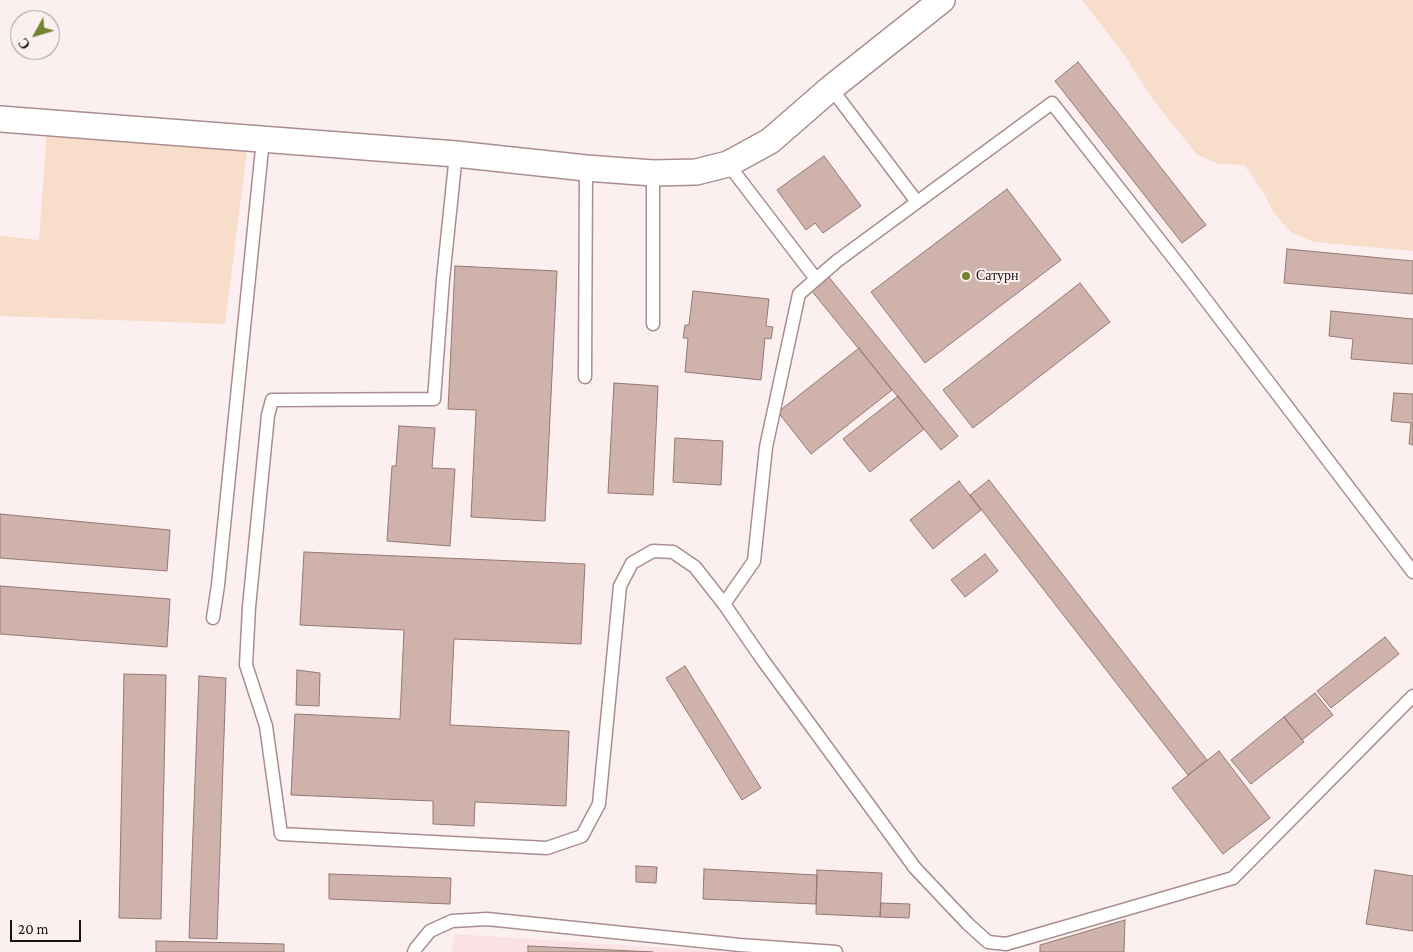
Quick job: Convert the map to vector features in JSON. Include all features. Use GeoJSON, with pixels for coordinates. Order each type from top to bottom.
{"type":"FeatureCollection","features":[{"type":"Feature","properties":{"kind":"street"},"geometry":{"type":"LineString","coordinates":[[0,118],[456,154],[586,168],[653,173],[696,172],[728,164],[770,141],[831,88],[942,0]]}},
{"type":"Feature","properties":{"kind":"lane"},"geometry":{"type":"LineString","coordinates":[[831,88],[917,202]]}},
{"type":"Feature","properties":{"kind":"lane"},"geometry":{"type":"LineString","coordinates":[[724,604],[754,561],[766,447],[799,294],[837,261],[1052,103],[1186,274],[1413,572]]}},
{"type":"Feature","properties":{"kind":"lane"},"geometry":{"type":"LineString","coordinates":[[212,618],[218,585],[263,139]]}},
{"type":"Feature","properties":{"kind":"lane"},"geometry":{"type":"LineString","coordinates":[[456,154],[443,279],[434,400],[272,400],[268,415],[249,607],[246,665],[266,726],[281,834],[547,848],[582,836],[599,804],[620,586],[632,563],[653,551],[673,552],[695,567],[724,604],[762,660],[915,868],[968,924],[988,942],[1006,944],[1233,878],[1413,696]]}},
{"type":"Feature","properties":{"kind":"lane"},"geometry":{"type":"LineString","coordinates":[[728,164],[816,279]]}},
{"type":"Feature","properties":{"kind":"lane"},"geometry":{"type":"LineString","coordinates":[[586,168],[586,377]]}},
{"type":"Feature","properties":{"kind":"lane"},"geometry":{"type":"LineString","coordinates":[[653,173],[653,324]]}},
{"type":"Feature","properties":{"kind":"lane"},"geometry":{"type":"LineString","coordinates":[[414,952],[430,931],[452,921],[487,919],[740,948],[836,952]]}},
{"type":"Feature","properties":{"kind":"shaded area"},"geometry":{"type":"Polygon","coordinates":[[[1082,0],[1413,0],[1413,251],[1314,242],[1291,232],[1273,212],[1262,190],[1244,165],[1219,164],[1197,155],[1151,97],[1125,56],[1082,0]]]}},
{"type":"Feature","properties":{"kind":"shaded area"},"geometry":{"type":"Polygon","coordinates":[[[47,128],[248,143],[225,324],[0,316],[0,236],[39,240],[47,128]]]}},
{"type":"Feature","properties":{"kind":"shaded area"},"geometry":{"type":"Polygon","coordinates":[[[454,934],[729,952],[452,952],[454,934]]]}},
{"type":"Feature","properties":{"kind":"building"},"geometry":{"type":"Polygon","coordinates":[[[1078,62],[1206,225],[1182,243],[1055,81],[1078,62]]]}},
{"type":"Feature","properties":{"kind":"building"},"geometry":{"type":"Polygon","coordinates":[[[824,156],[861,206],[823,233],[815,223],[806,230],[777,190],[824,156]]]}},
{"type":"Feature","properties":{"kind":"building","name":"Сатурн"},"geometry":{"type":"Polygon","coordinates":[[[1007,189],[1061,260],[925,363],[871,292],[1007,189]]]}},
{"type":"Feature","properties":{"kind":"building"},"geometry":{"type":"Polygon","coordinates":[[[1287,249],[1413,261],[1413,294],[1284,283],[1287,249]]]}},
{"type":"Feature","properties":{"kind":"building"},"geometry":{"type":"Polygon","coordinates":[[[455,266],[557,271],[545,521],[471,517],[476,410],[448,409],[455,266]]]}},
{"type":"Feature","properties":{"kind":"building"},"geometry":{"type":"Polygon","coordinates":[[[828,276],[958,436],[941,450],[811,290],[828,276]]]}},
{"type":"Feature","properties":{"kind":"building"},"geometry":{"type":"Polygon","coordinates":[[[1080,283],[1110,322],[973,428],[943,390],[1080,283]]]}},
{"type":"Feature","properties":{"kind":"building"},"geometry":{"type":"Polygon","coordinates":[[[693,291],[769,299],[766,326],[773,327],[771,339],[765,338],[761,380],[685,372],[688,338],[683,338],[685,325],[689,325],[693,291]]]}},
{"type":"Feature","properties":{"kind":"building"},"geometry":{"type":"Polygon","coordinates":[[[1331,311],[1413,319],[1413,364],[1351,359],[1353,339],[1329,336],[1331,311]]]}},
{"type":"Feature","properties":{"kind":"building"},"geometry":{"type":"Polygon","coordinates":[[[859,348],[892,390],[811,454],[778,412],[859,348]]]}},
{"type":"Feature","properties":{"kind":"building"},"geometry":{"type":"Polygon","coordinates":[[[614,383],[658,386],[653,495],[608,493],[614,383]]]}},
{"type":"Feature","properties":{"kind":"building"},"geometry":{"type":"Polygon","coordinates":[[[1394,393],[1413,394],[1413,445],[1409,444],[1411,423],[1391,421],[1394,393]]]}},
{"type":"Feature","properties":{"kind":"building"},"geometry":{"type":"Polygon","coordinates":[[[898,396],[924,429],[870,472],[843,439],[898,396]]]}},
{"type":"Feature","properties":{"kind":"building"},"geometry":{"type":"Polygon","coordinates":[[[399,426],[435,428],[432,468],[455,469],[450,546],[387,541],[392,466],[396,466],[399,426]]]}},
{"type":"Feature","properties":{"kind":"building"},"geometry":{"type":"Polygon","coordinates":[[[675,438],[723,441],[721,485],[673,482],[675,438]]]}},
{"type":"Feature","properties":{"kind":"building"},"geometry":{"type":"Polygon","coordinates":[[[989,480],[1207,760],[1188,775],[970,495],[989,480]]]}},
{"type":"Feature","properties":{"kind":"building"},"geometry":{"type":"Polygon","coordinates":[[[959,481],[981,510],[933,549],[910,520],[959,481]]]}},
{"type":"Feature","properties":{"kind":"building"},"geometry":{"type":"Polygon","coordinates":[[[0,514],[170,530],[167,571],[0,558],[0,514]]]}},
{"type":"Feature","properties":{"kind":"building"},"geometry":{"type":"Polygon","coordinates":[[[304,552],[585,564],[581,644],[454,639],[450,725],[569,731],[566,806],[475,802],[474,826],[433,824],[433,801],[291,795],[295,714],[400,719],[404,630],[300,625],[304,552]]]}},
{"type":"Feature","properties":{"kind":"building"},"geometry":{"type":"Polygon","coordinates":[[[985,554],[998,571],[965,597],[951,580],[985,554]]]}},
{"type":"Feature","properties":{"kind":"building"},"geometry":{"type":"Polygon","coordinates":[[[0,586],[170,599],[167,647],[0,634],[0,586]]]}},
{"type":"Feature","properties":{"kind":"building"},"geometry":{"type":"Polygon","coordinates":[[[1385,637],[1399,654],[1331,708],[1317,691],[1385,637]]]}},
{"type":"Feature","properties":{"kind":"building"},"geometry":{"type":"Polygon","coordinates":[[[685,666],[761,788],[742,800],[666,678],[685,666]]]}},
{"type":"Feature","properties":{"kind":"building"},"geometry":{"type":"Polygon","coordinates":[[[297,670],[320,673],[319,706],[296,705],[297,670]]]}},
{"type":"Feature","properties":{"kind":"building"},"geometry":{"type":"Polygon","coordinates":[[[124,674],[166,675],[161,919],[119,918],[124,674]]]}},
{"type":"Feature","properties":{"kind":"building"},"geometry":{"type":"Polygon","coordinates":[[[199,676],[226,678],[217,939],[189,938],[199,676]]]}},
{"type":"Feature","properties":{"kind":"building"},"geometry":{"type":"Polygon","coordinates":[[[1315,693],[1333,715],[1302,740],[1284,717],[1315,693]]]}},
{"type":"Feature","properties":{"kind":"building"},"geometry":{"type":"Polygon","coordinates":[[[1284,717],[1304,742],[1251,784],[1231,760],[1284,717]]]}},
{"type":"Feature","properties":{"kind":"building"},"geometry":{"type":"Polygon","coordinates":[[[1219,751],[1270,818],[1223,854],[1172,788],[1219,751]]]}},
{"type":"Feature","properties":{"kind":"building"},"geometry":{"type":"Polygon","coordinates":[[[636,866],[657,867],[656,883],[636,882],[636,866]]]}},
{"type":"Feature","properties":{"kind":"building"},"geometry":{"type":"Polygon","coordinates":[[[704,869],[817,875],[816,904],[703,899],[704,869]]]}},
{"type":"Feature","properties":{"kind":"building"},"geometry":{"type":"Polygon","coordinates":[[[817,870],[882,873],[880,917],[816,914],[817,870]]]}},
{"type":"Feature","properties":{"kind":"building"},"geometry":{"type":"Polygon","coordinates":[[[1375,870],[1413,876],[1413,931],[1366,924],[1375,870]]]}},
{"type":"Feature","properties":{"kind":"building"},"geometry":{"type":"Polygon","coordinates":[[[329,874],[451,878],[450,904],[329,899],[329,874]]]}},
{"type":"Feature","properties":{"kind":"building"},"geometry":{"type":"Polygon","coordinates":[[[881,903],[910,904],[909,918],[880,917],[881,903]]]}},
{"type":"Feature","properties":{"kind":"building"},"geometry":{"type":"Polygon","coordinates":[[[1125,920],[1124,952],[1040,952],[1040,945],[1125,920]]]}},
{"type":"Feature","properties":{"kind":"building"},"geometry":{"type":"Polygon","coordinates":[[[156,941],[284,944],[284,952],[156,952],[156,941]]]}},
{"type":"Feature","properties":{"kind":"building"},"geometry":{"type":"Polygon","coordinates":[[[528,946],[653,952],[528,952],[528,946]]]}},
{"type":"Feature","properties":{"kind":"place","name":"Сатурн"},"geometry":{"type":"Point","coordinates":[966,276]}}]}
